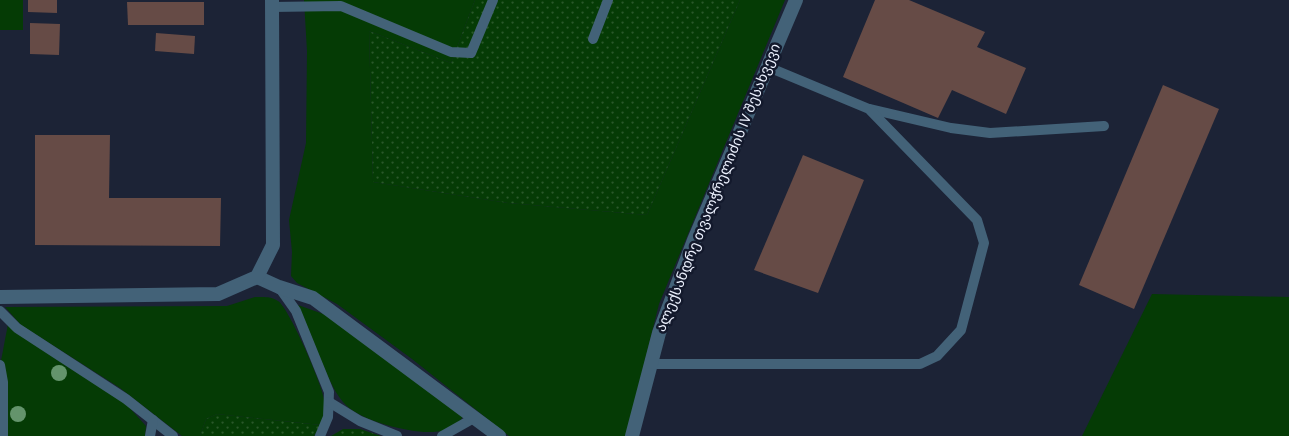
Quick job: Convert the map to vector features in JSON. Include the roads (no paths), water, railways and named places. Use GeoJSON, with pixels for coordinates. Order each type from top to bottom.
{"type":"FeatureCollection","features":[{"type":"Feature","properties":{"kind":"street","name":"ალექსანდრე თვალჭრელიძის IV შესახვევი"},"geometry":{"type":"LineString","coordinates":[[632,436],[659,333],[694,240],[796,0]]}},
{"type":"Feature","properties":{"kind":"street"},"geometry":{"type":"LineString","coordinates":[[0,297],[218,294],[257,277],[273,246],[272,3]]}},
{"type":"Feature","properties":{"kind":"street"},"geometry":{"type":"LineString","coordinates":[[257,277],[279,287],[314,298],[499,436]]}},
{"type":"Feature","properties":{"kind":"lane"},"geometry":{"type":"LineString","coordinates":[[272,3],[341,6],[451,52],[471,52],[493,0]]}},
{"type":"Feature","properties":{"kind":"lane"},"geometry":{"type":"LineString","coordinates":[[592,39],[608,0]]}},
{"type":"Feature","properties":{"kind":"lane"},"geometry":{"type":"LineString","coordinates":[[768,67],[869,109],[951,128],[990,132],[1104,126]]}},
{"type":"Feature","properties":{"kind":"lane"},"geometry":{"type":"LineString","coordinates":[[651,364],[920,364],[937,356],[961,330],[984,243],[977,220],[869,109]]}},
{"type":"Feature","properties":{"kind":"lane"},"geometry":{"type":"LineString","coordinates":[[279,287],[296,310],[329,392],[328,417],[320,436]]}},
{"type":"Feature","properties":{"kind":"lane"},"geometry":{"type":"LineString","coordinates":[[0,311],[17,328],[126,399],[173,436]]}},
{"type":"Feature","properties":{"kind":"lane"},"geometry":{"type":"LineString","coordinates":[[0,365],[3,382],[4,436]]}},
{"type":"Feature","properties":{"kind":"lane"},"geometry":{"type":"LineString","coordinates":[[329,402],[360,421],[397,436]]}},
{"type":"Feature","properties":{"kind":"lane"},"geometry":{"type":"LineString","coordinates":[[442,436],[474,418]]}},
{"type":"Feature","properties":{"kind":"lane"},"geometry":{"type":"LineString","coordinates":[[150,436],[152,420]]}}]}
